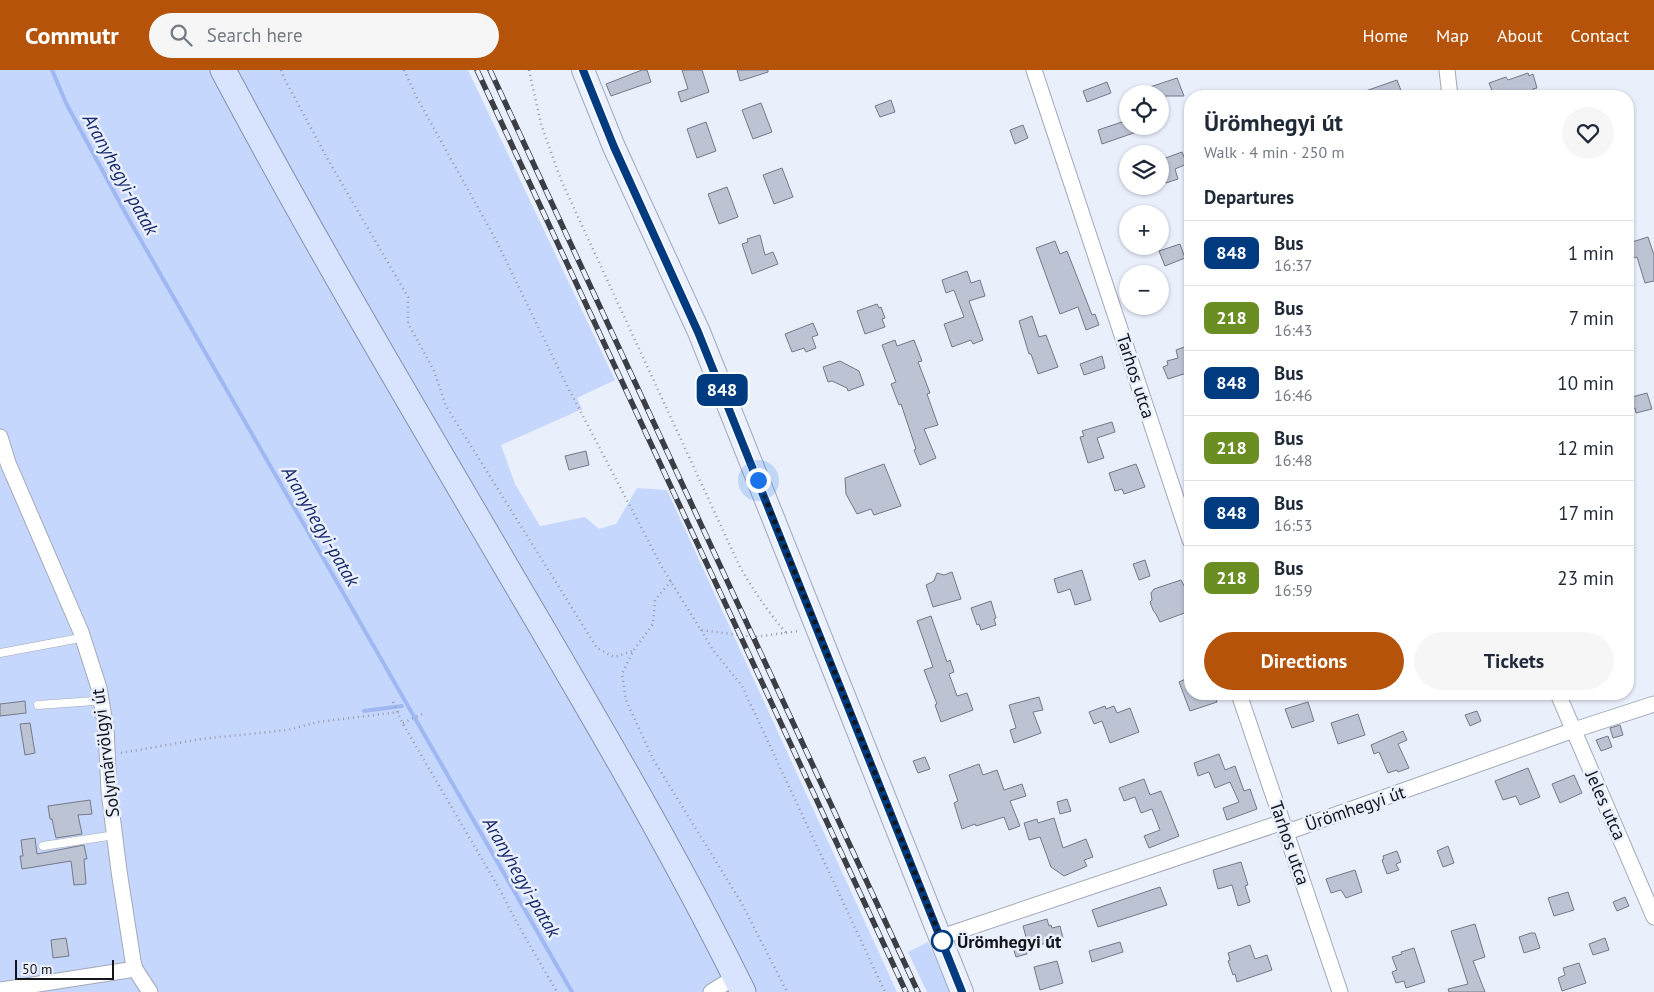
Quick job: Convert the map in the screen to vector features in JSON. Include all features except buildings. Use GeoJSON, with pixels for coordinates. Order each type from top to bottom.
{"type":"FeatureCollection","features":[{"type":"Feature","properties":{"kind":"main road"},"geometry":{"type":"LineString","coordinates":[[223,70],[290,194],[686,879],[739,984]]}},
{"type":"Feature","properties":{"kind":"street"},"geometry":{"type":"LineString","coordinates":[[583,70],[614,147],[698,332],[962,992]]}},
{"type":"Feature","properties":{"kind":"street","name":"Tarhos utca"},"geometry":{"type":"LineString","coordinates":[[1034,70],[1184,522]]}},
{"type":"Feature","properties":{"kind":"street"},"geometry":{"type":"LineString","coordinates":[[1447,70],[1449,90]]}},
{"type":"Feature","properties":{"kind":"street","name":"Solymárvölgyi út"},"geometry":{"type":"LineString","coordinates":[[0,437],[8,463],[82,636],[100,688],[106,729],[119,871],[135,969],[150,992]]}},
{"type":"Feature","properties":{"kind":"street","name":"Tarhos utca"},"geometry":{"type":"LineString","coordinates":[[1241,700],[1340,992]]}},
{"type":"Feature","properties":{"kind":"street","name":"Jeles utca"},"geometry":{"type":"LineString","coordinates":[[1561,700],[1654,917]]}},
{"type":"Feature","properties":{"kind":"street","name":"Ürömhegyi út"},"geometry":{"type":"LineString","coordinates":[[941,937],[1278,824],[1293,830],[1574,730],[1654,704]]}},
{"type":"Feature","properties":{"kind":"street"},"geometry":{"type":"LineString","coordinates":[[0,990],[135,969]]}},
{"type":"Feature","properties":{"kind":"street"},"geometry":{"type":"LineString","coordinates":[[711,992],[739,984]]}},
{"type":"Feature","properties":{"kind":"lane"},"geometry":{"type":"LineString","coordinates":[[0,654],[82,636]]}},
{"type":"Feature","properties":{"kind":"lane"},"geometry":{"type":"LineString","coordinates":[[38,705],[94,701],[102,703]]}},
{"type":"Feature","properties":{"kind":"lane"},"geometry":{"type":"LineString","coordinates":[[43,846],[115,835]]}},
{"type":"Feature","properties":{"kind":"path"},"geometry":{"type":"LineString","coordinates":[[281,70],[331,165],[408,296],[408,323],[434,371],[446,406],[597,648],[614,657],[633,652]]}},
{"type":"Feature","properties":{"kind":"path"},"geometry":{"type":"LineString","coordinates":[[404,70],[417,98],[496,240],[563,378],[670,581],[713,650],[746,694],[885,992]]}},
{"type":"Feature","properties":{"kind":"path"},"geometry":{"type":"LineString","coordinates":[[529,70],[541,124],[561,180],[740,565],[751,586],[787,634]]}},
{"type":"Feature","properties":{"kind":"path"},"geometry":{"type":"LineString","coordinates":[[670,581],[655,600],[653,624],[633,652],[622,674],[626,700],[653,759],[741,902],[787,992]]}},
{"type":"Feature","properties":{"kind":"path"},"geometry":{"type":"LineString","coordinates":[[701,630],[754,637],[787,634],[817,627]]}},
{"type":"Feature","properties":{"kind":"path"},"geometry":{"type":"LineString","coordinates":[[393,702],[403,724],[557,992]]}},
{"type":"Feature","properties":{"kind":"path"},"geometry":{"type":"LineString","coordinates":[[107,755],[192,740],[288,730],[318,722],[398,711]]}},
{"type":"Feature","properties":{"kind":"path"},"geometry":{"type":"LineString","coordinates":[[403,724],[422,714]]}},
{"type":"Feature","properties":{"kind":"shaded area"},"geometry":{"type":"Polygon","coordinates":[[[0,70],[468,70],[615,380],[577,398],[582,409],[501,445],[515,484],[540,526],[585,517],[599,529],[616,524],[637,488],[667,490],[897,992],[0,992],[0,70]]]}},
{"type":"Feature","properties":{"kind":"shaded area"},"geometry":{"type":"Polygon","coordinates":[[[928,942],[951,992],[927,992],[908,952],[928,942]]]}},
{"type":"Feature","properties":{"kind":"waterway","name":"Aranyhegyi-patak"},"geometry":{"type":"LineString","coordinates":[[52,70],[66,103],[127,216],[572,992]]}},
{"type":"Feature","properties":{"kind":"waterway"},"geometry":{"type":"LineString","coordinates":[[364,711],[402,706]]}},
{"type":"Feature","properties":{"kind":"railway"},"geometry":{"type":"LineString","coordinates":[[477,70],[906,992]]}},
{"type":"Feature","properties":{"kind":"railway"},"geometry":{"type":"LineString","coordinates":[[490,70],[918,992]]}},
{"type":"Feature","properties":{"kind":"bus line","name":"848"},"geometry":{"type":"LineString","coordinates":[[583,70],[614,147],[698,332],[962,992]]}},
{"type":"Feature","properties":{"kind":"place","name":"Ürömhegyi út"},"geometry":{"type":"Point","coordinates":[942,941]}},
{"type":"Feature","properties":{"kind":"route"},"geometry":{"type":"LineString","coordinates":[[758,480],[942,941]]}}]}
